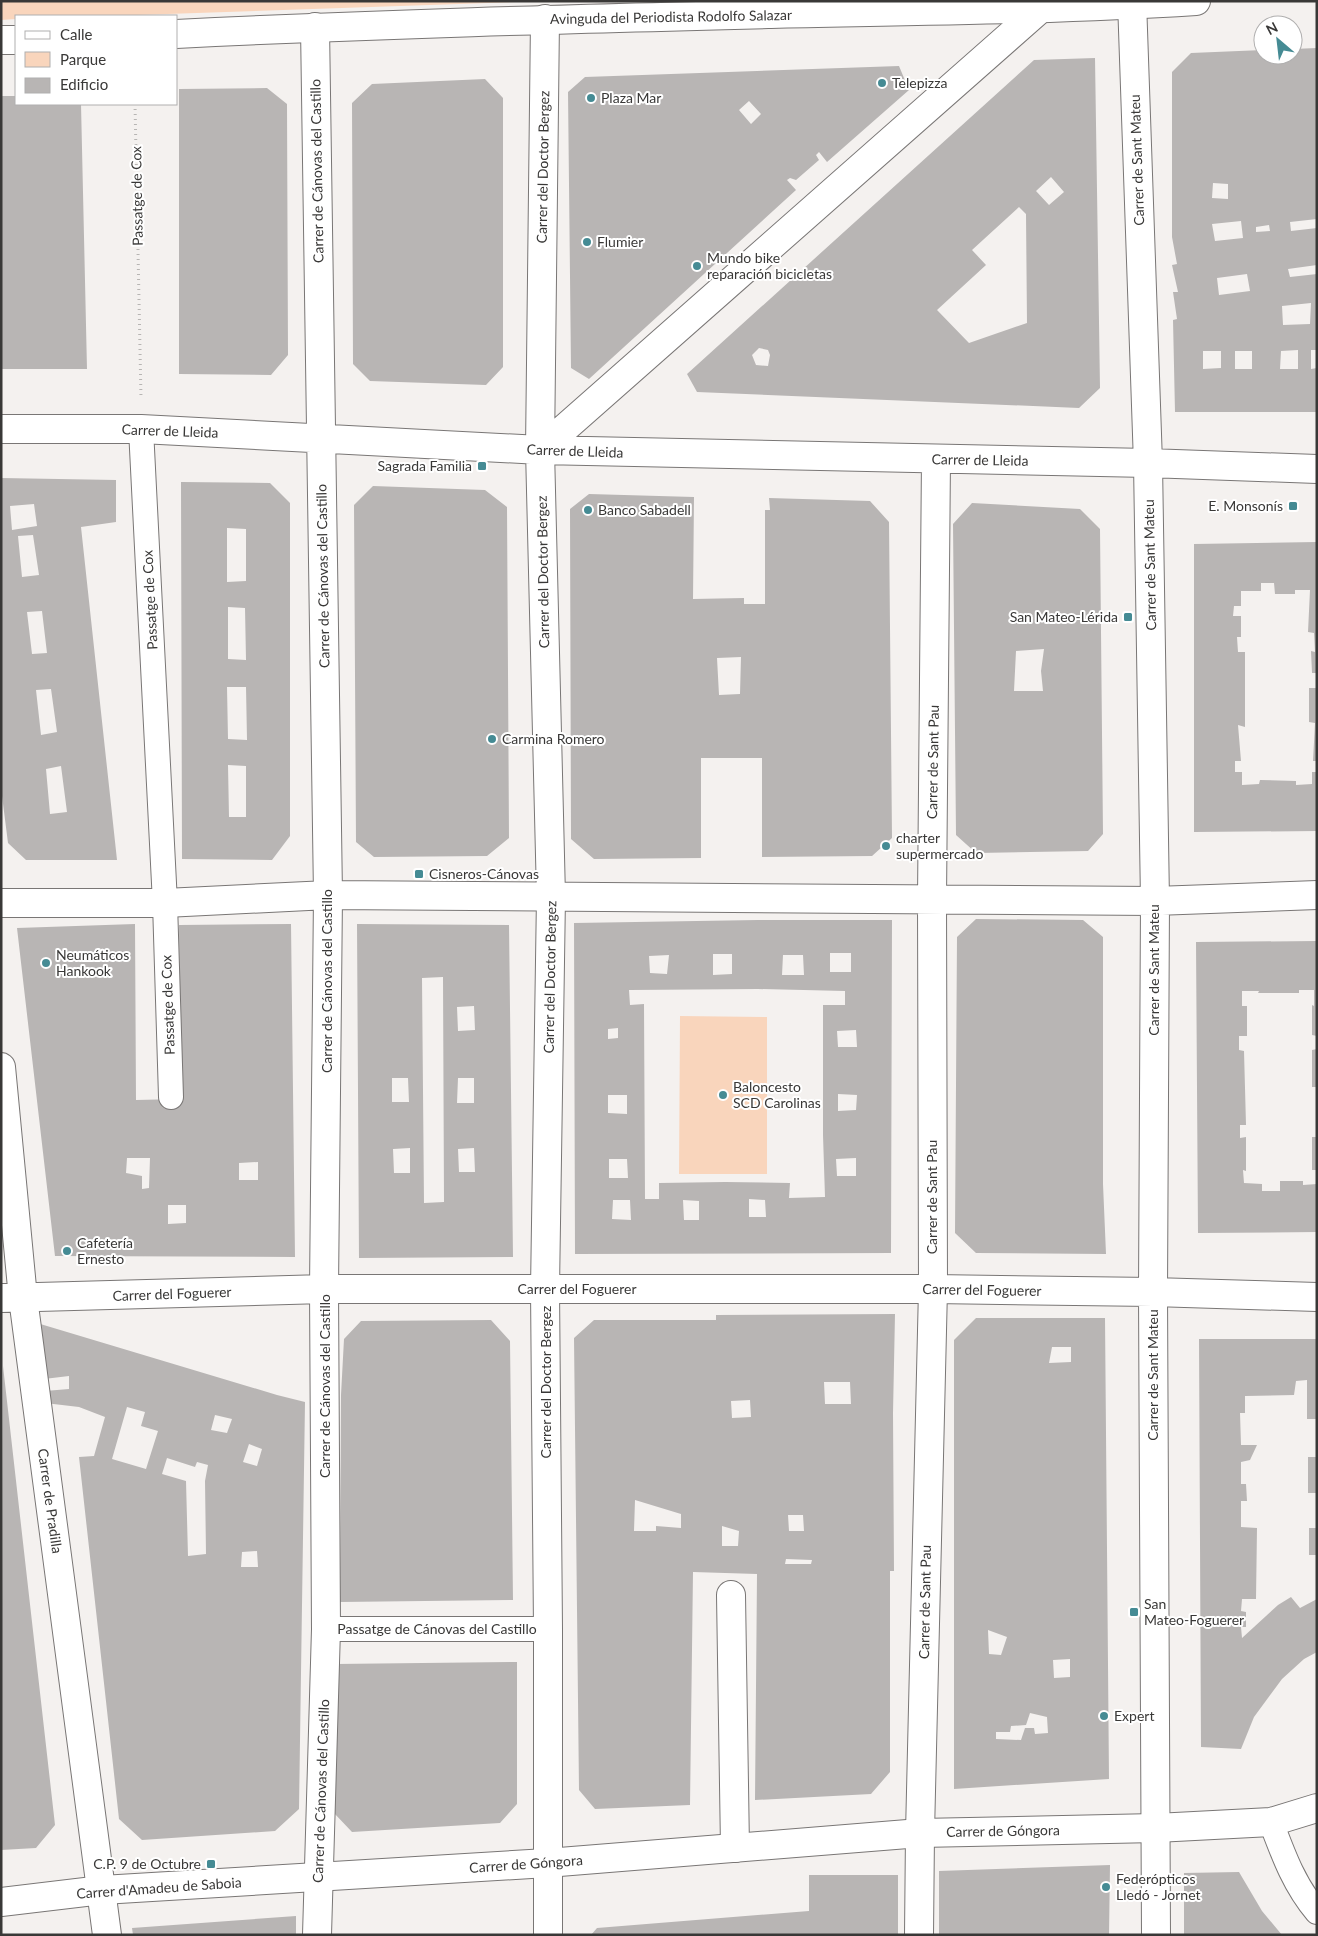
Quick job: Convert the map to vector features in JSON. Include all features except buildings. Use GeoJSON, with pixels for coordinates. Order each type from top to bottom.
{"type":"FeatureCollection","features":[{"type":"Feature","properties":{"kind":"street","name":"Avinguda del Periodista Rodolfo Salazar"},"geometry":{"type":"LineString","coordinates":[[178,34],[545,19],[1040,8],[1196,1]]}},
{"type":"Feature","properties":{"kind":"street","name":"Carrer de Sant Mateu"},"geometry":{"type":"LineString","coordinates":[[1132,3],[1148,463],[1155,901],[1153,1292],[1156,1935]]}},
{"type":"Feature","properties":{"kind":"street"},"geometry":{"type":"LineString","coordinates":[[540,450],[1040,8]]}},
{"type":"Feature","properties":{"kind":"street","name":"Carrer del Doctor Bergez"},"geometry":{"type":"LineString","coordinates":[[545,19],[540,450],[551,896],[545,1289],[548,1935]]}},
{"type":"Feature","properties":{"kind":"street","name":"Carrer de Cánovas del Castillo"},"geometry":{"type":"LineString","coordinates":[[315,27],[328,895],[324,1290],[326,1629],[317,1935]]}},
{"type":"Feature","properties":{"kind":"street"},"geometry":{"type":"LineString","coordinates":[[1,40],[15,40]]}},
{"type":"Feature","properties":{"kind":"street","name":"Carrer de Lleida"},"geometry":{"type":"LineString","coordinates":[[1,429],[141,429],[540,450],[1148,463],[1317,469]]}},
{"type":"Feature","properties":{"kind":"street","name":"Passatge de Cox"},"geometry":{"type":"LineString","coordinates":[[141,429],[165,903],[171,1097]]}},
{"type":"Feature","properties":{"kind":"street","name":"Carrer de Sant Pau"},"geometry":{"type":"LineString","coordinates":[[919,1935],[933,1289],[932,899],[936,459]]}},
{"type":"Feature","properties":{"kind":"street"},"geometry":{"type":"LineString","coordinates":[[1,903],[165,903],[328,895],[1155,901],[1317,895]]}},
{"type":"Feature","properties":{"kind":"street","name":"Carrer de Pradilla"},"geometry":{"type":"LineString","coordinates":[[1,1067],[12,1298],[102,1890],[107,1935]]}},
{"type":"Feature","properties":{"kind":"street","name":"Carrer del Foguerer"},"geometry":{"type":"LineString","coordinates":[[12,1298],[324,1290],[545,1289],[933,1289],[1153,1292],[1317,1297]]}},
{"type":"Feature","properties":{"kind":"street"},"geometry":{"type":"LineString","coordinates":[[731,1595],[735,1848]]}},
{"type":"Feature","properties":{"kind":"street","name":"Passatge de Cánovas del Castillo"},"geometry":{"type":"LineString","coordinates":[[326,1629],[548,1629]]}},
{"type":"Feature","properties":{"kind":"street","name":"Carrer de Góngora"},"geometry":{"type":"LineString","coordinates":[[318,1878],[547,1863],[920,1833],[1156,1828],[1271,1822],[1317,1808]]}},
{"type":"Feature","properties":{"kind":"street"},"geometry":{"type":"LineString","coordinates":[[1271,1822],[1285,1860],[1304,1896],[1317,1912]]}},
{"type":"Feature","properties":{"kind":"street","name":"Carrer d'Amadeu de Saboia"},"geometry":{"type":"LineString","coordinates":[[1,1902],[102,1890],[318,1878]]}},
{"type":"Feature","properties":{"kind":"path","name":"Passatge de Cox"},"geometry":{"type":"LineString","coordinates":[[135,105],[141,429]]}},
{"type":"Feature","properties":{"kind":"green space"},"geometry":{"type":"Polygon","coordinates":[[[1,1],[547,1],[137,15],[15,15],[15,19],[1,20],[1,1]]]}},
{"type":"Feature","properties":{"kind":"green space","name":"Baloncesto SCD Carolinas"},"geometry":{"type":"Polygon","coordinates":[[[680,1016],[767,1017],[767,1174],[679,1174],[680,1016]]]}},
{"type":"Feature","properties":{"kind":"place","name":"Telepizza"},"geometry":{"type":"Point","coordinates":[882,83]}},
{"type":"Feature","properties":{"kind":"place","name":"Plaza Mar"},"geometry":{"type":"Point","coordinates":[591,98]}},
{"type":"Feature","properties":{"kind":"place","name":"Flumier"},"geometry":{"type":"Point","coordinates":[587,242]}},
{"type":"Feature","properties":{"kind":"place","name":"Mundo bike reparación bicicletas"},"geometry":{"type":"Point","coordinates":[697,266]}},
{"type":"Feature","properties":{"kind":"place","name":"Sagrada Familia"},"geometry":{"type":"Point","coordinates":[482,466]}},
{"type":"Feature","properties":{"kind":"place","name":"E. Monsonís"},"geometry":{"type":"Point","coordinates":[1293,506]}},
{"type":"Feature","properties":{"kind":"place","name":"Banco Sabadell"},"geometry":{"type":"Point","coordinates":[588,510]}},
{"type":"Feature","properties":{"kind":"place","name":"San Mateo-Lérida"},"geometry":{"type":"Point","coordinates":[1128,617]}},
{"type":"Feature","properties":{"kind":"place","name":"Carmina Romero"},"geometry":{"type":"Point","coordinates":[492,739]}},
{"type":"Feature","properties":{"kind":"place","name":"charter supermercado"},"geometry":{"type":"Point","coordinates":[886,846]}},
{"type":"Feature","properties":{"kind":"place","name":"Cisneros-Cánovas"},"geometry":{"type":"Point","coordinates":[419,874]}},
{"type":"Feature","properties":{"kind":"place","name":"Neumáticos Hankook"},"geometry":{"type":"Point","coordinates":[46,963]}},
{"type":"Feature","properties":{"kind":"place","name":"Baloncesto SCD Carolinas"},"geometry":{"type":"Point","coordinates":[723,1095]}},
{"type":"Feature","properties":{"kind":"place","name":"Cafetería Ernesto"},"geometry":{"type":"Point","coordinates":[67,1251]}},
{"type":"Feature","properties":{"kind":"place","name":"San Mateo-Foguerer"},"geometry":{"type":"Point","coordinates":[1134,1612]}},
{"type":"Feature","properties":{"kind":"place","name":"Expert"},"geometry":{"type":"Point","coordinates":[1104,1716]}},
{"type":"Feature","properties":{"kind":"place","name":"C.P. 9 de Octubre"},"geometry":{"type":"Point","coordinates":[211,1864]}},
{"type":"Feature","properties":{"kind":"place","name":"Federópticos Lledó - Jornet"},"geometry":{"type":"Point","coordinates":[1106,1887]}}]}
